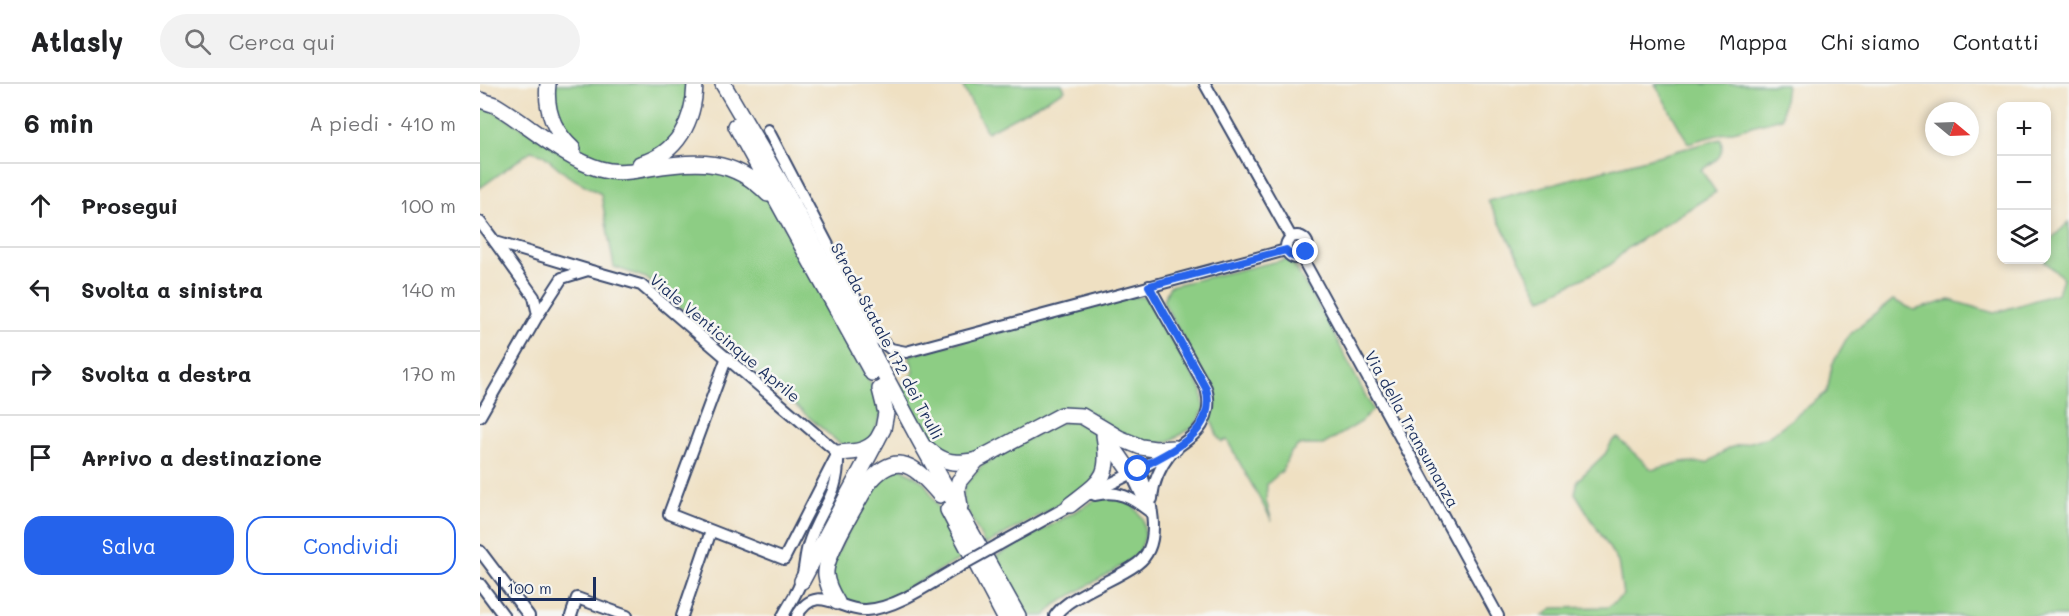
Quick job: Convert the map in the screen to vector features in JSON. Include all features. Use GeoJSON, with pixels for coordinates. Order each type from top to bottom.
{"type":"FeatureCollection","features":[{"type":"Feature","properties":{"kind":"highway"},"geometry":{"type":"LineString","coordinates":[[548,84],[552,119],[566,143],[579,154],[596,162],[625,167],[658,157],[676,142],[693,111],[695,84]]}},
{"type":"Feature","properties":{"kind":"highway","name":"Strada Statale 172 dei Trulli"},"geometry":{"type":"LineString","coordinates":[[713,84],[940,495],[1004,616]]}},
{"type":"Feature","properties":{"kind":"highway","name":"Strada Statale 172 dei Trulli"},"geometry":{"type":"LineString","coordinates":[[723,84],[780,181],[920,441],[1018,616]]}},
{"type":"Feature","properties":{"kind":"highway"},"geometry":{"type":"LineString","coordinates":[[480,100],[495,105],[580,161],[602,170],[627,172],[677,163],[703,162],[726,167],[748,176],[781,208]]}},
{"type":"Feature","properties":{"kind":"highway"},"geometry":{"type":"LineString","coordinates":[[802,581],[880,438],[886,413],[880,389]]}},
{"type":"Feature","properties":{"kind":"highway"},"geometry":{"type":"LineString","coordinates":[[963,517],[957,489],[963,475],[977,460],[1062,415],[1082,416],[1107,433],[1129,450],[1135,471]]}},
{"type":"Feature","properties":{"kind":"highway"},"geometry":{"type":"LineString","coordinates":[[1107,433],[1141,447],[1175,448]]}},
{"type":"Feature","properties":{"kind":"highway"},"geometry":{"type":"LineString","coordinates":[[1075,502],[1102,477],[1108,456],[1107,433]]}},
{"type":"Feature","properties":{"kind":"highway"},"geometry":{"type":"LineString","coordinates":[[838,453],[864,450],[880,438]]}},
{"type":"Feature","properties":{"kind":"highway"},"geometry":{"type":"LineString","coordinates":[[920,441],[935,456],[949,463],[977,460]]}},
{"type":"Feature","properties":{"kind":"highway"},"geometry":{"type":"LineString","coordinates":[[839,609],[828,584],[826,567],[841,534],[874,476],[889,466],[909,466],[921,473],[940,495]]}},
{"type":"Feature","properties":{"kind":"street"},"geometry":{"type":"LineString","coordinates":[[1205,84],[1291,237]]}},
{"type":"Feature","properties":{"kind":"street"},"geometry":{"type":"LineString","coordinates":[[768,130],[876,337],[891,349],[906,352],[1286,250]]}},
{"type":"Feature","properties":{"kind":"street"},"geometry":{"type":"LineString","coordinates":[[480,222],[534,297],[538,315]]}},
{"type":"Feature","properties":{"kind":"street"},"geometry":{"type":"LineString","coordinates":[[1299,236],[1306,241],[1307,250],[1301,256],[1292,256],[1286,250],[1291,237],[1299,236]]}},
{"type":"Feature","properties":{"kind":"street","name":"Viale Venticinque Aprile"},"geometry":{"type":"LineString","coordinates":[[495,242],[641,285],[838,453]]}},
{"type":"Feature","properties":{"kind":"street","name":"Via della Transumanza"},"geometry":{"type":"LineString","coordinates":[[1301,256],[1498,616]]}},
{"type":"Feature","properties":{"kind":"street"},"geometry":{"type":"LineString","coordinates":[[480,416],[562,278],[588,270]]}},
{"type":"Feature","properties":{"kind":"street"},"geometry":{"type":"LineString","coordinates":[[873,616],[1175,448],[1201,427],[1209,407],[1202,380],[1149,286]]}},
{"type":"Feature","properties":{"kind":"street"},"geometry":{"type":"LineString","coordinates":[[727,357],[669,514],[784,559],[838,453]]}},
{"type":"Feature","properties":{"kind":"street"},"geometry":{"type":"LineString","coordinates":[[1151,511],[1155,481],[1164,461],[1175,448]]}},
{"type":"Feature","properties":{"kind":"street"},"geometry":{"type":"LineString","coordinates":[[783,616],[802,581],[807,547],[832,496],[837,478],[838,453]]}},
{"type":"Feature","properties":{"kind":"street"},"geometry":{"type":"LineString","coordinates":[[1055,616],[1069,602],[1137,564],[1143,558],[1152,540],[1151,511],[1148,490],[1135,471]]}},
{"type":"Feature","properties":{"kind":"street"},"geometry":{"type":"LineString","coordinates":[[1075,502],[1101,494],[1115,493],[1129,497],[1151,511]]}},
{"type":"Feature","properties":{"kind":"street"},"geometry":{"type":"LineString","coordinates":[[682,616],[711,531]]}},
{"type":"Feature","properties":{"kind":"street"},"geometry":{"type":"LineString","coordinates":[[480,552],[528,616]]}},
{"type":"Feature","properties":{"kind":"street"},"geometry":{"type":"LineString","coordinates":[[480,584],[504,616]]}},
{"type":"Feature","properties":{"kind":"street"},"geometry":{"type":"LineString","coordinates":[[571,616],[577,598],[627,616]]}},
{"type":"Feature","properties":{"kind":"street"},"geometry":{"type":"LineString","coordinates":[[797,616],[804,606],[818,599],[839,609],[863,610],[894,603]]}},
{"type":"Feature","properties":{"kind":"green space"},"geometry":{"type":"Polygon","coordinates":[[[552,84],[690,84],[689,109],[682,125],[666,147],[652,157],[636,162],[619,163],[603,160],[574,144],[563,131],[555,116],[552,84]]]}},
{"type":"Feature","properties":{"kind":"green space"},"geometry":{"type":"Polygon","coordinates":[[[968,84],[1062,84],[1065,90],[987,132],[963,87],[968,84]]]}},
{"type":"Feature","properties":{"kind":"green space"},"geometry":{"type":"Polygon","coordinates":[[[1655,84],[1786,84],[1782,118],[1688,143],[1655,84]]]}},
{"type":"Feature","properties":{"kind":"green space"},"geometry":{"type":"Polygon","coordinates":[[[480,103],[597,171],[701,164],[729,170],[770,200],[881,402],[883,410],[870,443],[846,446],[838,442],[646,278],[614,267],[601,194],[568,176],[542,154],[531,151],[480,188],[480,103]]]}},
{"type":"Feature","properties":{"kind":"green space"},"geometry":{"type":"Polygon","coordinates":[[[1721,139],[1720,155],[1701,170],[1716,192],[1629,247],[1610,265],[1541,299],[1488,201],[1721,139]]]}},
{"type":"Feature","properties":{"kind":"green space"},"geometry":{"type":"Polygon","coordinates":[[[2069,222],[2069,616],[1543,616],[1553,608],[1608,607],[1623,595],[1618,562],[1575,493],[1578,480],[1605,454],[1613,440],[1618,438],[1652,470],[1682,462],[1707,463],[1729,448],[1768,437],[1827,392],[1832,365],[1848,336],[1893,300],[1914,310],[1950,300],[1994,313],[2058,293],[2063,278],[2047,264],[2051,264],[2051,239],[2069,222]]]}},
{"type":"Feature","properties":{"kind":"green space"},"geometry":{"type":"Polygon","coordinates":[[[1287,259],[1293,263],[1327,321],[1373,410],[1358,424],[1323,445],[1299,445],[1290,453],[1282,471],[1267,484],[1266,501],[1272,521],[1227,440],[1222,442],[1218,437],[1211,420],[1210,389],[1163,301],[1170,286],[1287,259]]]}},
{"type":"Feature","properties":{"kind":"green space"},"geometry":{"type":"Polygon","coordinates":[[[1132,297],[1146,297],[1202,390],[1204,410],[1194,427],[1168,442],[1147,445],[1122,434],[1086,411],[1063,407],[973,456],[956,460],[933,447],[899,389],[914,372],[909,355],[1132,297]]]}},
{"type":"Feature","properties":{"kind":"green space"},"geometry":{"type":"Polygon","coordinates":[[[1073,420],[1095,433],[1104,454],[1089,488],[985,545],[964,504],[965,485],[982,465],[1053,425],[1073,420]]]}},
{"type":"Feature","properties":{"kind":"green space"},"geometry":{"type":"Polygon","coordinates":[[[900,467],[924,482],[966,556],[880,603],[864,606],[849,603],[836,594],[830,569],[871,484],[900,467]]]}},
{"type":"Feature","properties":{"kind":"green space"},"geometry":{"type":"Polygon","coordinates":[[[1111,496],[1133,505],[1143,519],[1145,536],[1140,551],[1125,564],[1055,605],[1045,616],[1023,616],[993,558],[1097,499],[1111,496]]]}},
{"type":"Feature","properties":{"kind":"route"},"geometry":{"type":"LineString","coordinates":[[1138,469],[1183,443],[1194,434],[1201,427],[1209,407],[1206,388],[1149,286],[1286,250],[1294,257],[1306,252]]}}]}
